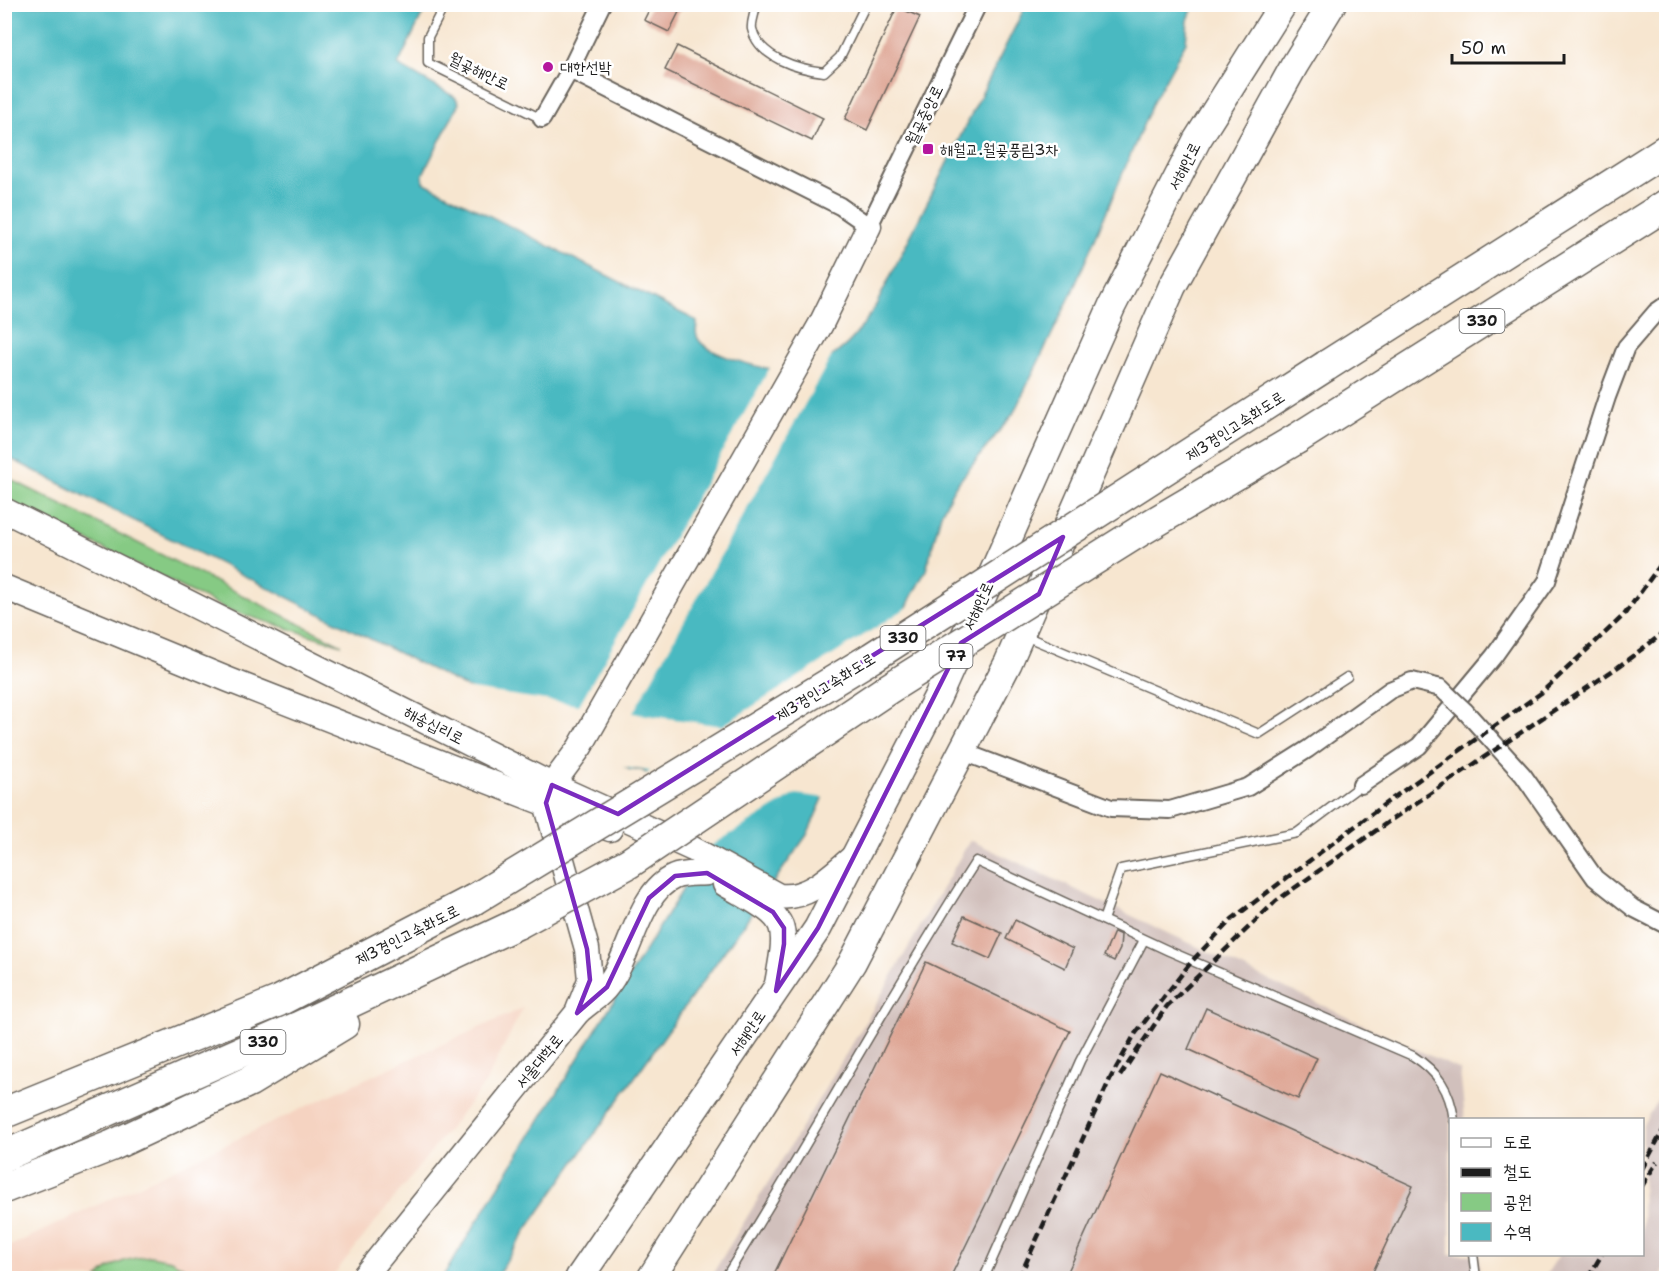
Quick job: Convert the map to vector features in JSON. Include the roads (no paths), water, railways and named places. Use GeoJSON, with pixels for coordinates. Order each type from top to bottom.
{"type":"FeatureCollection","features":[{"type":"Feature","properties":{"kind":"highway","name":"제3경인고속화도로"},"geometry":{"type":"LineString","coordinates":[[4,1113],[279,1001],[473,900],[871,658],[1666,150]]}},
{"type":"Feature","properties":{"kind":"highway","name":"330"},"geometry":{"type":"LineString","coordinates":[[4,1156],[298,1027],[482,941],[629,863],[888,689],[1140,531],[1298,438],[1666,205]]}},
{"type":"Feature","properties":{"kind":"highway"},"geometry":{"type":"LineString","coordinates":[[4,1188],[111,1146],[250,1081],[482,941]]}},
{"type":"Feature","properties":{"kind":"main road","name":"서해안로"},"geometry":{"type":"LineString","coordinates":[[579,1278],[818,928],[859,853],[938,696],[1112,306],[1197,140],[1283,4]]}},
{"type":"Feature","properties":{"kind":"main road"},"geometry":{"type":"LineString","coordinates":[[651,1278],[852,963],[1022,634],[1172,287],[1294,66],[1332,4]]}},
{"type":"Feature","properties":{"kind":"main road"},"geometry":{"type":"LineString","coordinates":[[549,794],[580,747],[821,324],[869,226]]}},
{"type":"Feature","properties":{"kind":"main road","name":"해송십리로"},"geometry":{"type":"LineString","coordinates":[[4,510],[549,794],[686,861],[773,912],[784,928],[784,944],[776,991]]}},
{"type":"Feature","properties":{"kind":"main road","name":"해송십리로"},"geometry":{"type":"LineString","coordinates":[[4,587],[229,680],[549,794],[693,849],[779,896],[791,897],[805,894],[859,853]]}},
{"type":"Feature","properties":{"kind":"main road","name":"서울대학로"},"geometry":{"type":"LineString","coordinates":[[363,1278],[577,1013],[590,980],[587,949],[549,794]]}},
{"type":"Feature","properties":{"kind":"main road"},"geometry":{"type":"LineString","coordinates":[[577,1013],[607,987],[624,957],[650,898],[660,886],[675,876],[706,873]]}},
{"type":"Feature","properties":{"kind":"street"},"geometry":{"type":"LineString","coordinates":[[542,118],[570,70],[602,4]]}},
{"type":"Feature","properties":{"kind":"street","name":"월곶중앙로"},"geometry":{"type":"LineString","coordinates":[[869,226],[978,4]]}},
{"type":"Feature","properties":{"kind":"street"},"geometry":{"type":"LineString","coordinates":[[570,70],[840,206],[869,226]]}},
{"type":"Feature","properties":{"kind":"street"},"geometry":{"type":"LineString","coordinates":[[1361,785],[1419,746],[1494,656],[1547,581],[1626,347],[1656,312],[1666,305]]}},
{"type":"Feature","properties":{"kind":"street"},"geometry":{"type":"LineString","coordinates":[[961,752],[1111,808],[1170,810],[1248,787],[1308,749],[1390,690],[1412,681],[1441,688],[1523,775],[1595,878],[1634,908],[1666,925]]}},
{"type":"Feature","properties":{"kind":"lane","name":"월곶해안로"},"geometry":{"type":"LineString","coordinates":[[445,4],[428,37],[428,63],[542,118]]}},
{"type":"Feature","properties":{"kind":"lane"},"geometry":{"type":"LineString","coordinates":[[755,10],[752,27],[759,45],[786,63],[824,72],[840,57],[866,4]]}},
{"type":"Feature","properties":{"kind":"lane"},"geometry":{"type":"LineString","coordinates":[[1022,634],[1259,734],[1347,677]]}},
{"type":"Feature","properties":{"kind":"lane"},"geometry":{"type":"LineString","coordinates":[[1103,920],[1121,869],[1297,833],[1361,785]]}},
{"type":"Feature","properties":{"kind":"lane"},"geometry":{"type":"LineString","coordinates":[[725,1278],[770,1207],[914,958],[976,861],[1144,940],[1413,1056],[1431,1067],[1443,1081],[1452,1104],[1454,1118]]}},
{"type":"Feature","properties":{"kind":"lane"},"geometry":{"type":"LineString","coordinates":[[984,1278],[1080,1061],[1144,940]]}},
{"type":"Feature","properties":{"kind":"lane"},"geometry":{"type":"LineString","coordinates":[[1473,1256],[1476,1278]]}},
{"type":"Feature","properties":{"kind":"water"},"geometry":{"type":"Polygon","coordinates":[[[4,5],[427,5],[398,65],[455,97],[459,103],[423,174],[423,182],[693,319],[697,322],[697,336],[708,348],[742,362],[777,369],[822,361],[847,345],[865,322],[876,305],[1026,5],[1194,5],[1188,20],[1186,42],[1153,102],[1071,295],[1013,414],[954,488],[941,514],[926,570],[911,598],[807,835],[527,1229],[496,1278],[442,1278],[727,818],[641,770],[630,770],[617,762],[615,725],[603,706],[524,716],[5,456],[4,5]]]}},
{"type":"Feature","properties":{"kind":"railway"},"geometry":{"type":"LineString","coordinates":[[1019,1278],[1111,1077],[1135,1034],[1192,961],[1232,919],[1386,803],[1541,693],[1624,615],[1666,557]]}},
{"type":"Feature","properties":{"kind":"railway"},"geometry":{"type":"LineString","coordinates":[[1120,1076],[1167,1006],[1276,901],[1391,820],[1618,667],[1666,631]]}},
{"type":"Feature","properties":{"kind":"railway"},"geometry":{"type":"LineString","coordinates":[[1644,1165],[1666,1125]]}},
{"type":"Feature","properties":{"kind":"railway"},"geometry":{"type":"LineString","coordinates":[[1644,1183],[1657,1162]]}},
{"type":"Feature","properties":{"kind":"railway"},"geometry":{"type":"LineString","coordinates":[[1588,1278],[1601,1256]]}},
{"type":"Feature","properties":{"kind":"place","name":"대한선박"},"geometry":{"type":"Point","coordinates":[548,67]}},
{"type":"Feature","properties":{"kind":"place","name":"해월교.월곶풍림3차"},"geometry":{"type":"Point","coordinates":[928,149]}}]}
